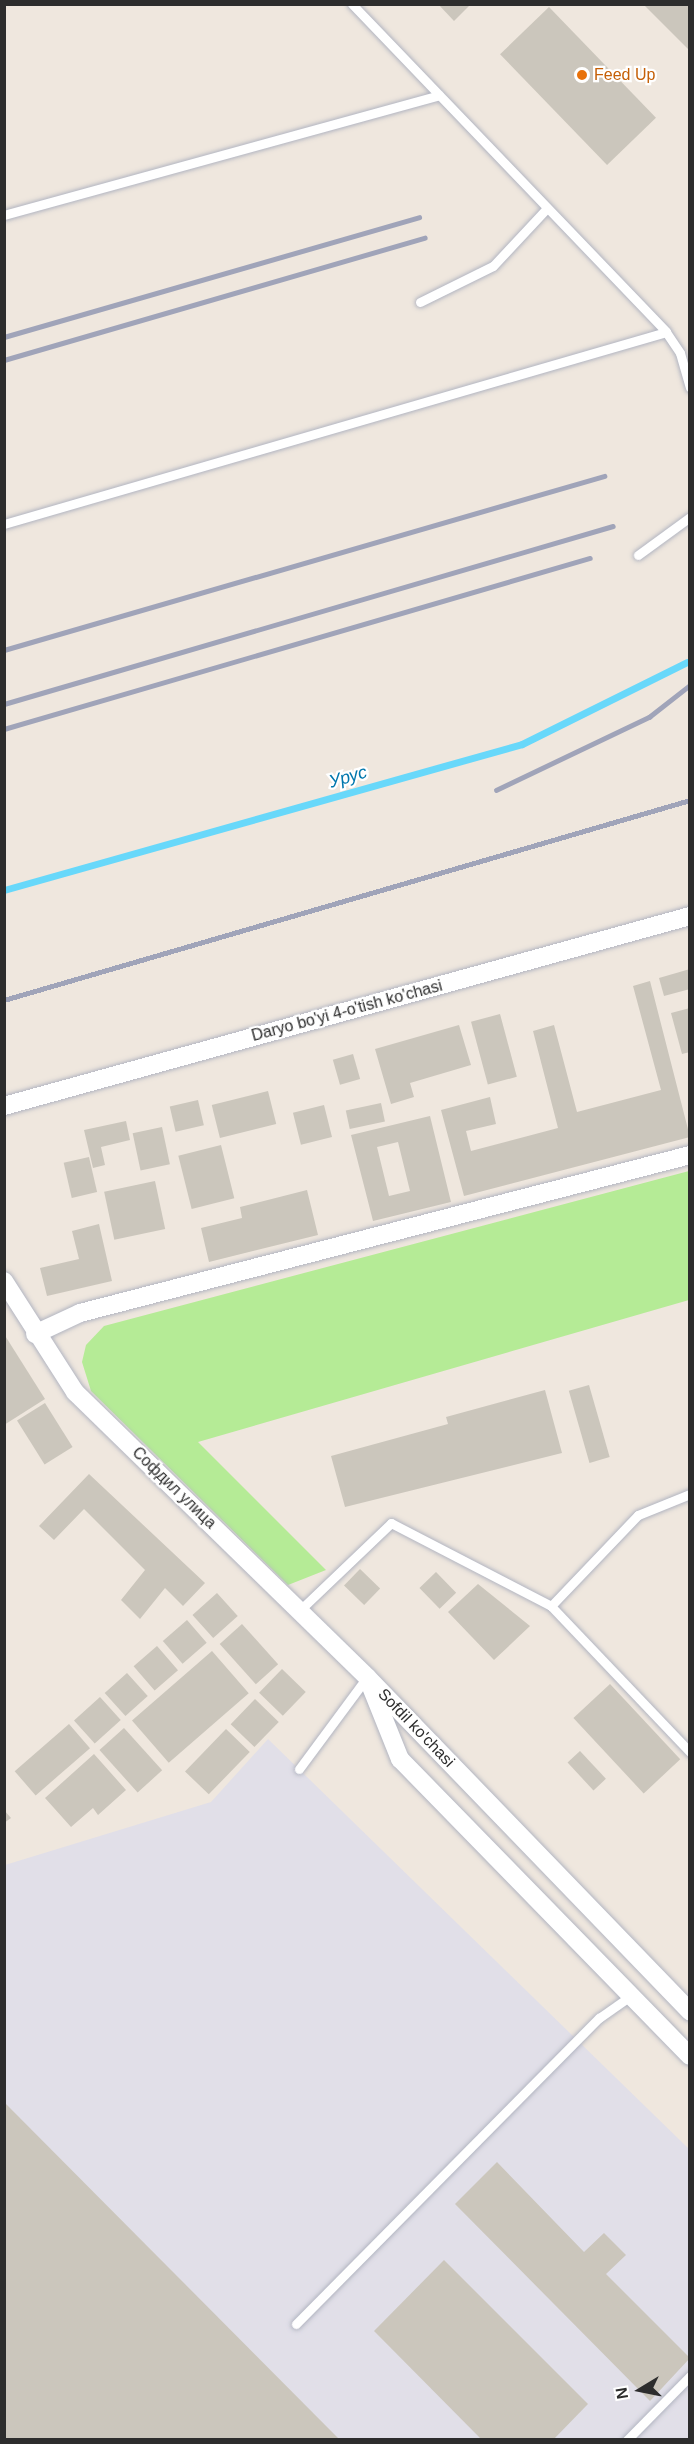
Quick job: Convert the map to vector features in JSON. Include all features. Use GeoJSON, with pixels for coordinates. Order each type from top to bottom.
{"type":"FeatureCollection","features":[{"type":"Feature","properties":{"kind":"street","name":"Daryo bo'yi 4-o'tish ko'chasi"},"geometry":{"type":"LineString","coordinates":[[4,1106],[690,916]]}},
{"type":"Feature","properties":{"kind":"street"},"geometry":{"type":"LineString","coordinates":[[35,1334],[80,1313],[690,1155]]}},
{"type":"Feature","properties":{"kind":"street","name":"Софдил улица"},"geometry":{"type":"LineString","coordinates":[[4,1281],[35,1334],[75,1392],[367,1677]]}},
{"type":"Feature","properties":{"kind":"street","name":"Sofdil ko'chasi"},"geometry":{"type":"LineString","coordinates":[[367,1677],[690,2012]]}},
{"type":"Feature","properties":{"kind":"street","name":"Sofdil ko'chasi"},"geometry":{"type":"LineString","coordinates":[[367,1677],[400,1759],[690,2055]]}},
{"type":"Feature","properties":{"kind":"street"},"geometry":{"type":"LineString","coordinates":[[630,1996],[652,1973]]}},
{"type":"Feature","properties":{"kind":"lane"},"geometry":{"type":"LineString","coordinates":[[352,4],[666,332],[680,353],[690,388]]}},
{"type":"Feature","properties":{"kind":"lane"},"geometry":{"type":"LineString","coordinates":[[4,215],[439,95]]}},
{"type":"Feature","properties":{"kind":"lane"},"geometry":{"type":"LineString","coordinates":[[420,302],[493,266],[547,208]]}},
{"type":"Feature","properties":{"kind":"lane"},"geometry":{"type":"LineString","coordinates":[[4,524],[666,332]]}},
{"type":"Feature","properties":{"kind":"lane"},"geometry":{"type":"LineString","coordinates":[[638,555],[690,516]]}},
{"type":"Feature","properties":{"kind":"lane"},"geometry":{"type":"LineString","coordinates":[[551,1606],[638,1515],[690,1494]]}},
{"type":"Feature","properties":{"kind":"lane"},"geometry":{"type":"LineString","coordinates":[[300,1610],[391,1523],[551,1606],[690,1752]]}},
{"type":"Feature","properties":{"kind":"lane"},"geometry":{"type":"LineString","coordinates":[[299,1769],[367,1677]]}},
{"type":"Feature","properties":{"kind":"lane"},"geometry":{"type":"LineString","coordinates":[[296,2324],[599,2018],[630,1996]]}},
{"type":"Feature","properties":{"kind":"lane"},"geometry":{"type":"LineString","coordinates":[[627,2439],[690,2376]]}},
{"type":"Feature","properties":{"kind":"shaded area"},"geometry":{"type":"Polygon","coordinates":[[[268,1739],[689,2149],[689,2439],[5,2440],[5,1865],[211,1802],[268,1739]]]}},
{"type":"Feature","properties":{"kind":"green space"},"geometry":{"type":"Polygon","coordinates":[[[689,1171],[689,1300],[198,1442],[326,1570],[288,1585],[91,1391],[82,1362],[86,1345],[104,1326],[689,1171]]]}},
{"type":"Feature","properties":{"kind":"building"},"geometry":{"type":"Polygon","coordinates":[[[438,4],[471,4],[454,21],[438,4]]]}},
{"type":"Feature","properties":{"kind":"building"},"geometry":{"type":"Polygon","coordinates":[[[643,4],[690,4],[690,51],[643,4]]]}},
{"type":"Feature","properties":{"kind":"building"},"geometry":{"type":"Polygon","coordinates":[[[549,7],[656,118],[607,165],[500,54],[549,7]]]}},
{"type":"Feature","properties":{"kind":"building"},"geometry":{"type":"Polygon","coordinates":[[[690,969],[690,989],[664,996],[659,978],[690,969]]]}},
{"type":"Feature","properties":{"kind":"building"},"geometry":{"type":"Polygon","coordinates":[[[650,981],[690,1137],[464,1196],[441,1110],[490,1097],[496,1124],[466,1131],[471,1151],[558,1128],[533,1031],[554,1025],[577,1112],[661,1090],[633,986],[650,981]]]}},
{"type":"Feature","properties":{"kind":"building"},"geometry":{"type":"Polygon","coordinates":[[[690,1008],[690,1052],[682,1054],[671,1013],[690,1008]]]}},
{"type":"Feature","properties":{"kind":"building"},"geometry":{"type":"Polygon","coordinates":[[[500,1014],[517,1077],[488,1085],[471,1022],[500,1014]]]}},
{"type":"Feature","properties":{"kind":"building"},"geometry":{"type":"Polygon","coordinates":[[[459,1025],[471,1065],[410,1083],[414,1097],[391,1104],[375,1049],[459,1025]]]}},
{"type":"Feature","properties":{"kind":"building"},"geometry":{"type":"Polygon","coordinates":[[[353,1054],[360,1079],[340,1085],[333,1060],[353,1054]]]}},
{"type":"Feature","properties":{"kind":"building"},"geometry":{"type":"Polygon","coordinates":[[[268,1091],[276,1124],[220,1138],[212,1105],[268,1091]]]}},
{"type":"Feature","properties":{"kind":"building"},"geometry":{"type":"Polygon","coordinates":[[[198,1100],[204,1125],[176,1132],[170,1107],[198,1100]]]}},
{"type":"Feature","properties":{"kind":"building"},"geometry":{"type":"Polygon","coordinates":[[[381,1103],[385,1122],[350,1129],[346,1110],[381,1103]]]}},
{"type":"Feature","properties":{"kind":"building"},"geometry":{"type":"Polygon","coordinates":[[[324,1105],[332,1137],[301,1145],[293,1113],[324,1105]]]}},
{"type":"Feature","properties":{"kind":"building"},"geometry":{"type":"Polygon","coordinates":[[[430,1116],[451,1202],[373,1221],[351,1135],[430,1116]],[[398,1142],[377,1147],[389,1196],[410,1191],[398,1142]]]}},
{"type":"Feature","properties":{"kind":"building"},"geometry":{"type":"Polygon","coordinates":[[[126,1121],[130,1140],[101,1147],[105,1165],[93,1168],[84,1130],[126,1121]]]}},
{"type":"Feature","properties":{"kind":"building"},"geometry":{"type":"Polygon","coordinates":[[[162,1127],[170,1164],[141,1170],[133,1133],[162,1127]]]}},
{"type":"Feature","properties":{"kind":"building"},"geometry":{"type":"Polygon","coordinates":[[[221,1145],[234,1198],[192,1209],[178,1156],[221,1145]]]}},
{"type":"Feature","properties":{"kind":"building"},"geometry":{"type":"Polygon","coordinates":[[[89,1157],[97,1192],[72,1198],[64,1163],[89,1157]]]}},
{"type":"Feature","properties":{"kind":"building"},"geometry":{"type":"Polygon","coordinates":[[[155,1181],[165,1229],[114,1240],[104,1192],[155,1181]]]}},
{"type":"Feature","properties":{"kind":"building"},"geometry":{"type":"Polygon","coordinates":[[[307,1190],[318,1235],[209,1262],[201,1228],[242,1218],[240,1207],[307,1190]]]}},
{"type":"Feature","properties":{"kind":"building"},"geometry":{"type":"Polygon","coordinates":[[[99,1224],[112,1281],[47,1296],[40,1268],[79,1259],[72,1231],[99,1224]]]}},
{"type":"Feature","properties":{"kind":"building"},"geometry":{"type":"Polygon","coordinates":[[[4,1334],[45,1399],[4,1425],[4,1334]]]}},
{"type":"Feature","properties":{"kind":"building"},"geometry":{"type":"Polygon","coordinates":[[[589,1385],[610,1457],[589,1463],[569,1391],[589,1385]]]}},
{"type":"Feature","properties":{"kind":"building"},"geometry":{"type":"Polygon","coordinates":[[[545,1390],[562,1453],[345,1507],[331,1456],[448,1424],[446,1417],[545,1390]]]}},
{"type":"Feature","properties":{"kind":"building"},"geometry":{"type":"Polygon","coordinates":[[[45,1403],[73,1447],[45,1465],[17,1420],[45,1403]]]}},
{"type":"Feature","properties":{"kind":"building"},"geometry":{"type":"Polygon","coordinates":[[[89,1474],[205,1583],[183,1606],[165,1588],[140,1619],[121,1600],[145,1570],[84,1509],[54,1540],[39,1526],[89,1474]]]}},
{"type":"Feature","properties":{"kind":"building"},"geometry":{"type":"Polygon","coordinates":[[[360,1569],[380,1588],[364,1605],[344,1586],[360,1569]]]}},
{"type":"Feature","properties":{"kind":"building"},"geometry":{"type":"Polygon","coordinates":[[[436,1572],[456,1593],[440,1609],[419,1588],[436,1572]]]}},
{"type":"Feature","properties":{"kind":"building"},"geometry":{"type":"Polygon","coordinates":[[[478,1584],[530,1626],[494,1660],[448,1612],[478,1584]]]}},
{"type":"Feature","properties":{"kind":"building"},"geometry":{"type":"Polygon","coordinates":[[[217,1593],[238,1616],[213,1638],[192,1615],[217,1593]]]}},
{"type":"Feature","properties":{"kind":"building"},"geometry":{"type":"Polygon","coordinates":[[[187,1620],[207,1643],[183,1664],[163,1641],[187,1620]]]}},
{"type":"Feature","properties":{"kind":"building"},"geometry":{"type":"Polygon","coordinates":[[[242,1624],[278,1664],[256,1684],[220,1644],[242,1624]]]}},
{"type":"Feature","properties":{"kind":"building"},"geometry":{"type":"Polygon","coordinates":[[[157,1646],[178,1670],[155,1690],[134,1666],[157,1646]]]}},
{"type":"Feature","properties":{"kind":"building"},"geometry":{"type":"Polygon","coordinates":[[[212,1651],[249,1693],[169,1763],[132,1721],[212,1651]]]}},
{"type":"Feature","properties":{"kind":"building"},"geometry":{"type":"Polygon","coordinates":[[[282,1669],[306,1692],[283,1716],[259,1693],[282,1669]]]}},
{"type":"Feature","properties":{"kind":"building"},"geometry":{"type":"Polygon","coordinates":[[[127,1673],[148,1696],[125,1716],[105,1693],[127,1673]]]}},
{"type":"Feature","properties":{"kind":"building"},"geometry":{"type":"Polygon","coordinates":[[[610,1684],[680,1759],[644,1793],[573,1718],[610,1684]]]}},
{"type":"Feature","properties":{"kind":"building"},"geometry":{"type":"Polygon","coordinates":[[[100,1697],[121,1720],[95,1743],[74,1720],[100,1697]]]}},
{"type":"Feature","properties":{"kind":"building"},"geometry":{"type":"Polygon","coordinates":[[[255,1699],[279,1722],[254,1747],[231,1724],[255,1699]]]}},
{"type":"Feature","properties":{"kind":"building"},"geometry":{"type":"Polygon","coordinates":[[[69,1724],[90,1748],[36,1795],[15,1771],[69,1724]]]}},
{"type":"Feature","properties":{"kind":"building"},"geometry":{"type":"Polygon","coordinates":[[[124,1728],[162,1770],[138,1792],[99,1750],[124,1728]]]}},
{"type":"Feature","properties":{"kind":"building"},"geometry":{"type":"Polygon","coordinates":[[[226,1729],[250,1752],[209,1794],[185,1771],[226,1729]]]}},
{"type":"Feature","properties":{"kind":"building"},"geometry":{"type":"Polygon","coordinates":[[[580,1751],[606,1779],[593,1790],[568,1763],[580,1751]]]}},
{"type":"Feature","properties":{"kind":"building"},"geometry":{"type":"Polygon","coordinates":[[[94,1754],[126,1790],[98,1815],[93,1808],[71,1827],[45,1798],[94,1754]]]}},
{"type":"Feature","properties":{"kind":"building"},"geometry":{"type":"Polygon","coordinates":[[[4,1810],[11,1818],[4,1823],[4,1810]]]}},
{"type":"Feature","properties":{"kind":"building"},"geometry":{"type":"Polygon","coordinates":[[[5,2103],[340,2440],[5,2440],[5,2103]]]}},
{"type":"Feature","properties":{"kind":"building"},"geometry":{"type":"Polygon","coordinates":[[[497,2162],[584,2252],[604,2233],[626,2255],[606,2274],[690,2358],[650,2401],[455,2204],[497,2162]]]}},
{"type":"Feature","properties":{"kind":"building"},"geometry":{"type":"Polygon","coordinates":[[[444,2260],[588,2404],[553,2440],[482,2440],[374,2331],[444,2260]]]}},
{"type":"Feature","properties":{"kind":"waterway","name":"Урус"},"geometry":{"type":"LineString","coordinates":[[4,890],[522,744],[687,662]]}},
{"type":"Feature","properties":{"kind":"railway"},"geometry":{"type":"LineString","coordinates":[[4,337],[419,217]]}},
{"type":"Feature","properties":{"kind":"railway"},"geometry":{"type":"LineString","coordinates":[[4,360],[425,238]]}},
{"type":"Feature","properties":{"kind":"railway"},"geometry":{"type":"LineString","coordinates":[[4,650],[604,476]]}},
{"type":"Feature","properties":{"kind":"railway"},"geometry":{"type":"LineString","coordinates":[[4,704],[613,526]]}},
{"type":"Feature","properties":{"kind":"railway"},"geometry":{"type":"LineString","coordinates":[[4,729],[590,558]]}},
{"type":"Feature","properties":{"kind":"railway"},"geometry":{"type":"LineString","coordinates":[[496,790],[649,717],[690,685]]}},
{"type":"Feature","properties":{"kind":"railway"},"geometry":{"type":"LineString","coordinates":[[4,1000],[690,800]]}},
{"type":"Feature","properties":{"kind":"place","name":"Feed Up"},"geometry":{"type":"Point","coordinates":[582,75]}}]}
